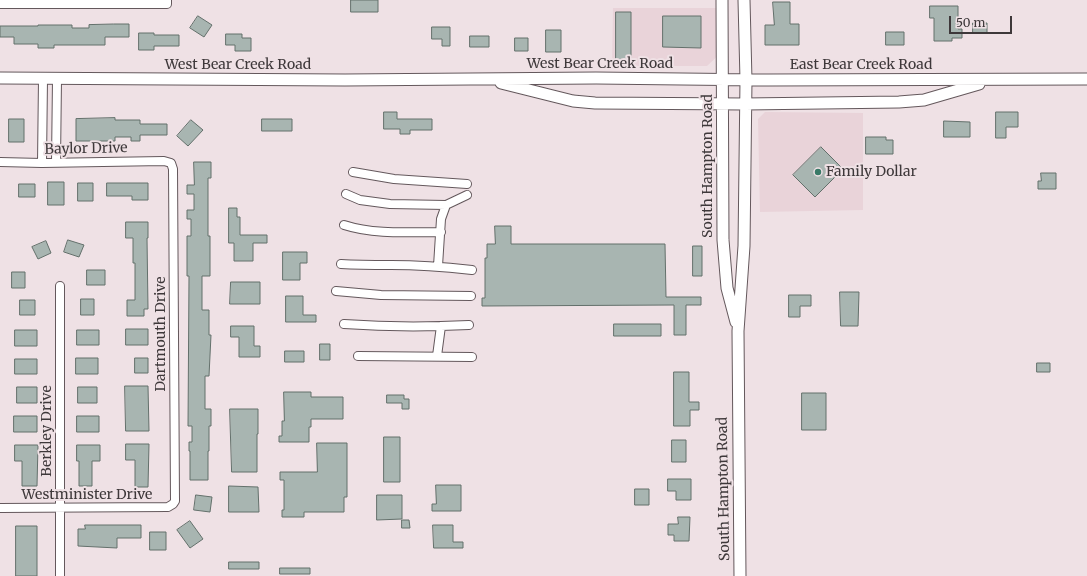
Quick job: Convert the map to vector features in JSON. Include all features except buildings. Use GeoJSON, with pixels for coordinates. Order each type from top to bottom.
{"type":"FeatureCollection","features":[{"type":"Feature","properties":{"kind":"main road","name":"South Hampton Road"},"geometry":{"type":"LineString","coordinates":[[722,0],[723,240],[727,288],[738,331]]}},
{"type":"Feature","properties":{"kind":"main road","name":"South Hampton Road"},"geometry":{"type":"LineString","coordinates":[[740,576],[738,331],[744,246],[746,80],[744,0]]}},
{"type":"Feature","properties":{"kind":"main road","name":"West Bear Creek Road"},"geometry":{"type":"LineString","coordinates":[[0,78],[337,80],[606,78],[723,79]]}},
{"type":"Feature","properties":{"kind":"main road","name":"West Bear Creek Road"},"geometry":{"type":"LineString","coordinates":[[477,79],[507,84],[573,101],[595,103],[745,104]]}},
{"type":"Feature","properties":{"kind":"main road","name":"East Bear Creek Road"},"geometry":{"type":"LineString","coordinates":[[723,79],[1087,80]]}},
{"type":"Feature","properties":{"kind":"main road","name":"East Bear Creek Road"},"geometry":{"type":"LineString","coordinates":[[745,104],[899,102],[924,100],[972,85],[999,79]]}},
{"type":"Feature","properties":{"kind":"street"},"geometry":{"type":"LineString","coordinates":[[0,4],[167,2]]}},
{"type":"Feature","properties":{"kind":"street"},"geometry":{"type":"LineString","coordinates":[[56,162],[57,78]]}},
{"type":"Feature","properties":{"kind":"street"},"geometry":{"type":"LineString","coordinates":[[42,163],[43,79]]}},
{"type":"Feature","properties":{"kind":"street","name":"Baylor Drive"},"geometry":{"type":"LineString","coordinates":[[0,162],[42,163],[164,161],[171,163]]}},
{"type":"Feature","properties":{"kind":"street","name":"Dartmouth Drive"},"geometry":{"type":"LineString","coordinates":[[171,163],[173,177],[175,500],[173,504]]}},
{"type":"Feature","properties":{"kind":"street"},"geometry":{"type":"LineString","coordinates":[[353,172],[394,179],[467,184]]}},
{"type":"Feature","properties":{"kind":"street"},"geometry":{"type":"LineString","coordinates":[[346,194],[360,200],[390,204],[446,205],[466,194]]}},
{"type":"Feature","properties":{"kind":"street"},"geometry":{"type":"LineString","coordinates":[[438,266],[441,219],[446,205]]}},
{"type":"Feature","properties":{"kind":"street"},"geometry":{"type":"LineString","coordinates":[[344,225],[357,229],[381,232],[441,232]]}},
{"type":"Feature","properties":{"kind":"street"},"geometry":{"type":"LineString","coordinates":[[341,264],[363,266],[438,266],[472,270]]}},
{"type":"Feature","properties":{"kind":"street","name":"Berkley Drive"},"geometry":{"type":"LineString","coordinates":[[60,286],[60,576]]}},
{"type":"Feature","properties":{"kind":"street"},"geometry":{"type":"LineString","coordinates":[[336,291],[381,295],[471,296]]}},
{"type":"Feature","properties":{"kind":"street"},"geometry":{"type":"LineString","coordinates":[[344,324],[374,326],[441,326],[469,324]]}},
{"type":"Feature","properties":{"kind":"street"},"geometry":{"type":"LineString","coordinates":[[437,356],[441,326]]}},
{"type":"Feature","properties":{"kind":"street"},"geometry":{"type":"LineString","coordinates":[[358,356],[472,357]]}},
{"type":"Feature","properties":{"kind":"street","name":"Westminister Drive"},"geometry":{"type":"LineString","coordinates":[[0,508],[168,507],[173,504]]}},
{"type":"Feature","properties":{"kind":"shaded area"},"geometry":{"type":"Polygon","coordinates":[[[613,8],[722,8],[723,51],[707,66],[612,66],[613,8]]]}},
{"type":"Feature","properties":{"kind":"shaded area"},"geometry":{"type":"Polygon","coordinates":[[[765,112],[863,113],[863,210],[760,212],[758,119],[765,112]]]}},
{"type":"Feature","properties":{"kind":"place","name":"Family Dollar"},"geometry":{"type":"Point","coordinates":[818,172]}}]}
